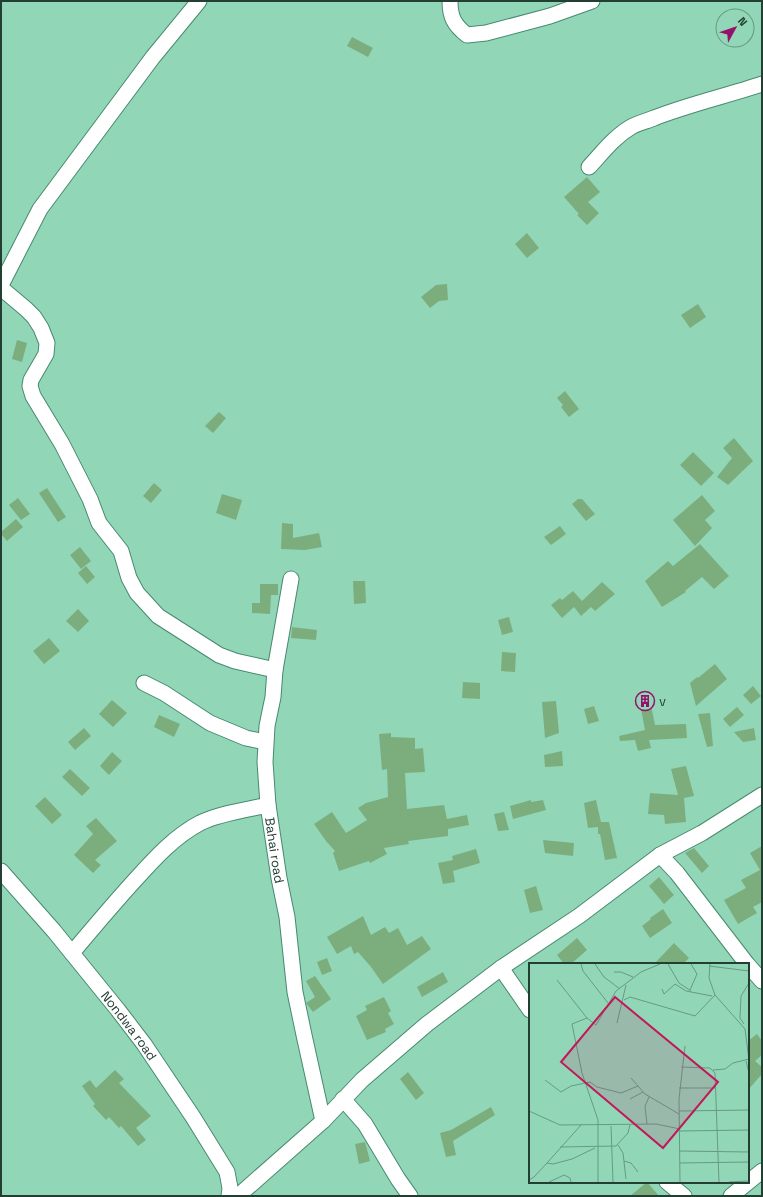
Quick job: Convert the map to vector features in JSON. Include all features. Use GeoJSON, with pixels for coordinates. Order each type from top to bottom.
{"type":"FeatureCollection","features":[{"type":"Feature","properties":{"kind":"street"},"geometry":{"type":"LineString","coordinates":[[1,285],[40,209],[153,57],[199,1]]}},
{"type":"Feature","properties":{"kind":"street"},"geometry":{"type":"LineString","coordinates":[[450,1],[450,11],[457,28],[467,35],[486,33],[550,16],[592,1]]}},
{"type":"Feature","properties":{"kind":"street"},"geometry":{"type":"LineString","coordinates":[[589,167],[612,142],[631,127],[702,101],[762,84]]}},
{"type":"Feature","properties":{"kind":"street"},"geometry":{"type":"LineString","coordinates":[[1,288],[34,317],[41,328],[47,343],[46,354],[31,380],[30,386],[33,396],[62,444],[90,499],[99,523],[121,550],[129,578],[137,593],[158,616],[219,655],[235,661],[276,670]]}},
{"type":"Feature","properties":{"kind":"street","name":"Bahai road"},"geometry":{"type":"LineString","coordinates":[[291,579],[267,726],[265,762],[268,805],[279,878],[287,917],[295,992],[322,1120]]}},
{"type":"Feature","properties":{"kind":"street"},"geometry":{"type":"LineString","coordinates":[[144,684],[168,696],[210,723],[246,738],[265,742]]}},
{"type":"Feature","properties":{"kind":"street"},"geometry":{"type":"LineString","coordinates":[[238,1196],[322,1120],[362,1080],[427,1024],[501,968],[579,916],[660,855],[702,833],[762,796]]}},
{"type":"Feature","properties":{"kind":"street"},"geometry":{"type":"LineString","coordinates":[[72,953],[147,867],[168,846],[184,833],[201,823],[223,815],[268,805]]}},
{"type":"Feature","properties":{"kind":"street"},"geometry":{"type":"LineString","coordinates":[[660,855],[677,873],[747,963]]}},
{"type":"Feature","properties":{"kind":"street","name":"Nondwa road"},"geometry":{"type":"LineString","coordinates":[[1,872],[72,953],[144,1044],[193,1117],[227,1172],[230,1188],[229,1196]]}},
{"type":"Feature","properties":{"kind":"street"},"geometry":{"type":"LineString","coordinates":[[749,965],[762,982]]}},
{"type":"Feature","properties":{"kind":"street"},"geometry":{"type":"LineString","coordinates":[[501,968],[529,1009]]}},
{"type":"Feature","properties":{"kind":"street"},"geometry":{"type":"LineString","coordinates":[[343,1099],[365,1124],[410,1196]]}},
{"type":"Feature","properties":{"kind":"street"},"geometry":{"type":"LineString","coordinates":[[749,1181],[762,1171]]}},
{"type":"Feature","properties":{"kind":"street"},"geometry":{"type":"LineString","coordinates":[[668,1183],[684,1196]]}},
{"type":"Feature","properties":{"kind":"street"},"geometry":{"type":"LineString","coordinates":[[731,1196],[747,1183]]}},
{"type":"Feature","properties":{"kind":"building"},"geometry":{"type":"Polygon","coordinates":[[[352,37],[373,48],[368,57],[347,46],[352,37]]]}},
{"type":"Feature","properties":{"kind":"building"},"geometry":{"type":"Polygon","coordinates":[[[587,177],[600,192],[588,202],[599,213],[587,225],[577,215],[579,214],[564,197],[587,177]]]}},
{"type":"Feature","properties":{"kind":"building"},"geometry":{"type":"Polygon","coordinates":[[[527,233],[539,248],[527,258],[515,244],[527,233]]]}},
{"type":"Feature","properties":{"kind":"building"},"geometry":{"type":"Polygon","coordinates":[[[447,284],[448,300],[439,301],[430,308],[421,297],[436,285],[447,284]]]}},
{"type":"Feature","properties":{"kind":"building"},"geometry":{"type":"Polygon","coordinates":[[[698,304],[706,317],[690,328],[681,315],[698,304]]]}},
{"type":"Feature","properties":{"kind":"building"},"geometry":{"type":"Polygon","coordinates":[[[17,340],[27,343],[22,362],[12,359],[17,340]]]}},
{"type":"Feature","properties":{"kind":"building"},"geometry":{"type":"Polygon","coordinates":[[[565,391],[579,409],[569,417],[561,407],[563,405],[557,398],[565,391]]]}},
{"type":"Feature","properties":{"kind":"building"},"geometry":{"type":"Polygon","coordinates":[[[219,412],[226,418],[213,433],[205,426],[219,412]]]}},
{"type":"Feature","properties":{"kind":"building"},"geometry":{"type":"Polygon","coordinates":[[[734,438],[753,461],[728,485],[717,477],[732,458],[723,448],[734,438]]]}},
{"type":"Feature","properties":{"kind":"building"},"geometry":{"type":"Polygon","coordinates":[[[693,452],[714,473],[701,486],[680,465],[693,452]]]}},
{"type":"Feature","properties":{"kind":"building"},"geometry":{"type":"Polygon","coordinates":[[[154,483],[162,490],[151,503],[143,496],[154,483]]]}},
{"type":"Feature","properties":{"kind":"building"},"geometry":{"type":"Polygon","coordinates":[[[47,488],[66,517],[58,522],[39,493],[47,488]]]}},
{"type":"Feature","properties":{"kind":"building"},"geometry":{"type":"Polygon","coordinates":[[[222,494],[242,500],[236,520],[216,513],[222,494]]]}},
{"type":"Feature","properties":{"kind":"building"},"geometry":{"type":"Polygon","coordinates":[[[702,495],[715,511],[705,520],[712,528],[695,546],[673,520],[702,495]]]}},
{"type":"Feature","properties":{"kind":"building"},"geometry":{"type":"Polygon","coordinates":[[[18,498],[30,514],[21,520],[9,505],[18,498]]]}},
{"type":"Feature","properties":{"kind":"building"},"geometry":{"type":"Polygon","coordinates":[[[578,499],[582,499],[595,514],[586,521],[572,504],[578,499]]]}},
{"type":"Feature","properties":{"kind":"building"},"geometry":{"type":"Polygon","coordinates":[[[16,519],[23,527],[7,541],[1,532],[16,519]]]}},
{"type":"Feature","properties":{"kind":"building"},"geometry":{"type":"Polygon","coordinates":[[[282,523],[293,524],[293,538],[319,533],[322,547],[305,550],[281,549],[282,523]]]}},
{"type":"Feature","properties":{"kind":"building"},"geometry":{"type":"Polygon","coordinates":[[[560,526],[566,534],[551,545],[544,537],[560,526]]]}},
{"type":"Feature","properties":{"kind":"building"},"geometry":{"type":"Polygon","coordinates":[[[700,544],[729,576],[714,589],[702,577],[685,591],[686,592],[662,607],[645,581],[668,561],[673,566],[700,544]]]}},
{"type":"Feature","properties":{"kind":"building"},"geometry":{"type":"Polygon","coordinates":[[[80,547],[91,561],[81,569],[70,555],[80,547]]]}},
{"type":"Feature","properties":{"kind":"building"},"geometry":{"type":"Polygon","coordinates":[[[86,566],[95,577],[87,584],[78,573],[86,566]]]}},
{"type":"Feature","properties":{"kind":"building"},"geometry":{"type":"Polygon","coordinates":[[[353,581],[365,581],[366,603],[354,604],[353,581]]]}},
{"type":"Feature","properties":{"kind":"building"},"geometry":{"type":"Polygon","coordinates":[[[602,582],[615,594],[595,611],[591,607],[581,616],[574,607],[562,618],[551,605],[560,598],[562,600],[573,591],[582,601],[602,582]]]}},
{"type":"Feature","properties":{"kind":"building"},"geometry":{"type":"Polygon","coordinates":[[[260,584],[278,584],[278,595],[271,595],[270,614],[252,613],[252,603],[260,603],[260,584]]]}},
{"type":"Feature","properties":{"kind":"building"},"geometry":{"type":"Polygon","coordinates":[[[78,609],[89,621],[78,632],[66,621],[78,609]]]}},
{"type":"Feature","properties":{"kind":"building"},"geometry":{"type":"Polygon","coordinates":[[[509,617],[513,632],[502,635],[498,620],[509,617]]]}},
{"type":"Feature","properties":{"kind":"building"},"geometry":{"type":"Polygon","coordinates":[[[292,627],[317,630],[316,640],[291,638],[292,627]]]}},
{"type":"Feature","properties":{"kind":"building"},"geometry":{"type":"Polygon","coordinates":[[[49,638],[60,651],[44,664],[33,651],[49,638]]]}},
{"type":"Feature","properties":{"kind":"building"},"geometry":{"type":"Polygon","coordinates":[[[502,652],[516,653],[515,672],[501,671],[502,652]]]}},
{"type":"Feature","properties":{"kind":"building"},"geometry":{"type":"Polygon","coordinates":[[[715,664],[727,679],[696,706],[690,683],[715,664]]]}},
{"type":"Feature","properties":{"kind":"building"},"geometry":{"type":"Polygon","coordinates":[[[463,682],[480,683],[480,699],[462,698],[463,682]]]}},
{"type":"Feature","properties":{"kind":"building"},"geometry":{"type":"Polygon","coordinates":[[[753,686],[761,696],[751,704],[743,695],[753,686]]]}},
{"type":"Feature","properties":{"kind":"building"},"geometry":{"type":"Polygon","coordinates":[[[648,691],[655,725],[686,724],[687,738],[649,740],[651,748],[638,751],[635,740],[620,741],[619,736],[645,730],[638,693],[648,691]]]}},
{"type":"Feature","properties":{"kind":"building"},"geometry":{"type":"Polygon","coordinates":[[[112,700],[127,713],[113,727],[99,714],[112,700]]]}},
{"type":"Feature","properties":{"kind":"building"},"geometry":{"type":"Polygon","coordinates":[[[556,701],[559,733],[545,738],[542,702],[556,701]]]}},
{"type":"Feature","properties":{"kind":"building"},"geometry":{"type":"Polygon","coordinates":[[[594,706],[599,721],[588,724],[584,709],[594,706]]]}},
{"type":"Feature","properties":{"kind":"building"},"geometry":{"type":"Polygon","coordinates":[[[737,707],[744,715],[730,727],[723,719],[737,707]]]}},
{"type":"Feature","properties":{"kind":"building"},"geometry":{"type":"Polygon","coordinates":[[[710,713],[713,746],[707,747],[698,714],[710,713]]]}},
{"type":"Feature","properties":{"kind":"building"},"geometry":{"type":"Polygon","coordinates":[[[159,715],[180,724],[174,737],[154,727],[159,715]]]}},
{"type":"Feature","properties":{"kind":"building"},"geometry":{"type":"Polygon","coordinates":[[[84,728],[91,736],[75,750],[68,742],[84,728]]]}},
{"type":"Feature","properties":{"kind":"building"},"geometry":{"type":"Polygon","coordinates":[[[754,728],[756,740],[743,742],[734,732],[754,728]]]}},
{"type":"Feature","properties":{"kind":"building"},"geometry":{"type":"Polygon","coordinates":[[[391,733],[391,737],[415,738],[415,749],[423,748],[425,772],[405,773],[407,809],[444,805],[447,819],[467,815],[469,825],[448,829],[448,836],[408,841],[409,844],[384,848],[387,854],[370,863],[369,861],[339,871],[333,853],[335,851],[314,824],[332,812],[346,833],[367,820],[358,808],[366,803],[388,797],[387,769],[382,770],[379,734],[391,733]]]}},
{"type":"Feature","properties":{"kind":"building"},"geometry":{"type":"Polygon","coordinates":[[[562,751],[563,766],[545,767],[544,755],[562,751]]]}},
{"type":"Feature","properties":{"kind":"building"},"geometry":{"type":"Polygon","coordinates":[[[112,752],[122,761],[109,775],[100,766],[112,752]]]}},
{"type":"Feature","properties":{"kind":"building"},"geometry":{"type":"Polygon","coordinates":[[[686,766],[694,796],[684,798],[686,822],[665,824],[664,815],[648,814],[650,793],[678,795],[671,769],[686,766]]]}},
{"type":"Feature","properties":{"kind":"building"},"geometry":{"type":"Polygon","coordinates":[[[70,769],[90,788],[82,796],[62,777],[70,769]]]}},
{"type":"Feature","properties":{"kind":"building"},"geometry":{"type":"Polygon","coordinates":[[[45,797],[62,815],[52,824],[35,806],[45,797]]]}},
{"type":"Feature","properties":{"kind":"building"},"geometry":{"type":"Polygon","coordinates":[[[531,800],[531,802],[543,800],[546,810],[513,819],[510,806],[531,800]]]}},
{"type":"Feature","properties":{"kind":"building"},"geometry":{"type":"Polygon","coordinates":[[[596,800],[601,822],[609,822],[617,858],[605,860],[600,834],[598,834],[598,827],[588,828],[584,803],[596,800]]]}},
{"type":"Feature","properties":{"kind":"building"},"geometry":{"type":"Polygon","coordinates":[[[504,812],[509,830],[498,831],[494,814],[504,812]]]}},
{"type":"Feature","properties":{"kind":"building"},"geometry":{"type":"Polygon","coordinates":[[[96,818],[117,841],[95,860],[101,865],[93,873],[74,855],[93,834],[86,826],[96,818]]]}},
{"type":"Feature","properties":{"kind":"building"},"geometry":{"type":"Polygon","coordinates":[[[543,840],[574,843],[573,856],[545,853],[543,840]]]}},
{"type":"Feature","properties":{"kind":"building"},"geometry":{"type":"Polygon","coordinates":[[[762,846],[762,902],[753,907],[757,913],[738,924],[724,900],[746,888],[741,880],[760,870],[750,853],[762,846]]]}},
{"type":"Feature","properties":{"kind":"building"},"geometry":{"type":"Polygon","coordinates":[[[694,848],[709,866],[702,873],[685,853],[694,848]]]}},
{"type":"Feature","properties":{"kind":"building"},"geometry":{"type":"Polygon","coordinates":[[[476,849],[480,863],[453,871],[455,882],[443,884],[438,863],[453,860],[452,856],[476,849]]]}},
{"type":"Feature","properties":{"kind":"building"},"geometry":{"type":"Polygon","coordinates":[[[659,877],[674,895],[664,904],[649,886],[659,877]]]}},
{"type":"Feature","properties":{"kind":"building"},"geometry":{"type":"Polygon","coordinates":[[[536,886],[543,910],[530,913],[524,890],[536,886]]]}},
{"type":"Feature","properties":{"kind":"building"},"geometry":{"type":"Polygon","coordinates":[[[663,909],[672,923],[650,938],[642,926],[663,909]]]}},
{"type":"Feature","properties":{"kind":"building"},"geometry":{"type":"Polygon","coordinates":[[[363,916],[371,935],[385,927],[389,933],[398,928],[407,945],[422,936],[431,949],[383,984],[358,952],[354,954],[351,946],[337,954],[327,937],[363,916]]]}},
{"type":"Feature","properties":{"kind":"building"},"geometry":{"type":"Polygon","coordinates":[[[577,938],[587,950],[572,963],[563,963],[557,955],[577,938]]]}},
{"type":"Feature","properties":{"kind":"building"},"geometry":{"type":"Polygon","coordinates":[[[674,943],[689,958],[684,963],[655,963],[674,943]]]}},
{"type":"Feature","properties":{"kind":"building"},"geometry":{"type":"Polygon","coordinates":[[[327,958],[332,971],[322,975],[317,962],[327,958]]]}},
{"type":"Feature","properties":{"kind":"building"},"geometry":{"type":"Polygon","coordinates":[[[443,972],[448,982],[422,997],[417,987],[443,972]]]}},
{"type":"Feature","properties":{"kind":"building"},"geometry":{"type":"Polygon","coordinates":[[[315,976],[331,999],[313,1012],[306,1003],[315,997],[306,981],[315,976]]]}},
{"type":"Feature","properties":{"kind":"building"},"geometry":{"type":"Polygon","coordinates":[[[384,997],[391,1011],[388,1013],[394,1024],[385,1029],[386,1032],[367,1040],[356,1016],[367,1010],[365,1006],[384,997]]]}},
{"type":"Feature","properties":{"kind":"building"},"geometry":{"type":"Polygon","coordinates":[[[757,1034],[762,1041],[762,1055],[755,1061],[762,1067],[762,1074],[749,1089],[749,1040],[757,1034]]]}},
{"type":"Feature","properties":{"kind":"building"},"geometry":{"type":"Polygon","coordinates":[[[115,1070],[124,1079],[119,1083],[151,1116],[136,1128],[146,1140],[138,1146],[121,1126],[119,1128],[109,1117],[106,1120],[93,1106],[95,1104],[82,1086],[90,1080],[96,1088],[115,1070]]]}},
{"type":"Feature","properties":{"kind":"building"},"geometry":{"type":"Polygon","coordinates":[[[408,1072],[424,1093],[416,1100],[400,1079],[408,1072]]]}},
{"type":"Feature","properties":{"kind":"building"},"geometry":{"type":"Polygon","coordinates":[[[491,1107],[495,1115],[453,1141],[456,1155],[446,1157],[440,1133],[451,1130],[491,1107]]]}},
{"type":"Feature","properties":{"kind":"building"},"geometry":{"type":"Polygon","coordinates":[[[365,1142],[370,1161],[359,1164],[355,1144],[365,1142]]]}},
{"type":"Feature","properties":{"kind":"building"},"geometry":{"type":"Polygon","coordinates":[[[646,1183],[648,1183],[659,1196],[630,1196],[646,1183]]]}},
{"type":"Feature","properties":{"kind":"place","name":"v"},"geometry":{"type":"Point","coordinates":[645,701]}}]}
